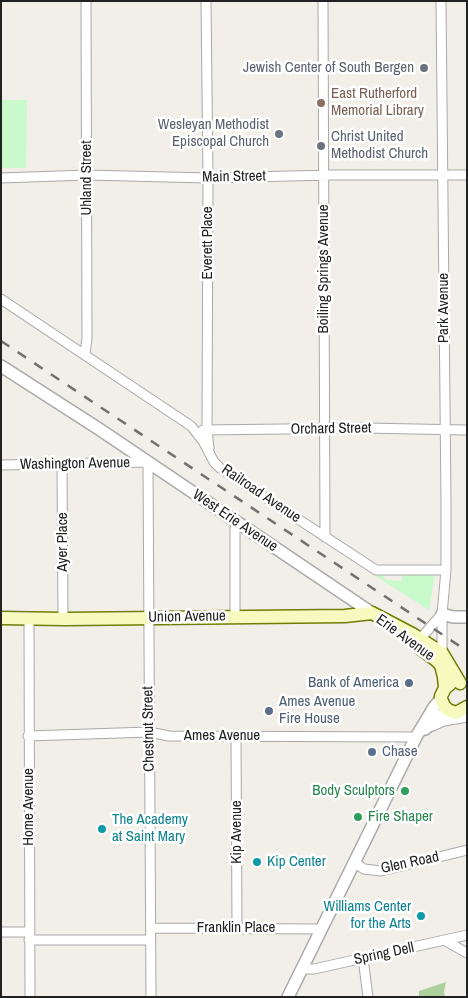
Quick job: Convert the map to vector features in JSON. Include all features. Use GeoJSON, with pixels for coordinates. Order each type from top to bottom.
{"type":"FeatureCollection","features":[{"type":"Feature","properties":{"kind":"main road","name":"Union Avenue"},"geometry":{"type":"LineString","coordinates":[[1,618],[345,616],[372,613]]}},
{"type":"Feature","properties":{"kind":"main road","name":"West Erie Avenue"},"geometry":{"type":"LineString","coordinates":[[372,613],[420,639],[440,658],[463,685]]}},
{"type":"Feature","properties":{"kind":"main road","name":"Erie Avenue"},"geometry":{"type":"LineString","coordinates":[[372,613],[440,658]]}},
{"type":"Feature","properties":{"kind":"main road"},"geometry":{"type":"LineString","coordinates":[[440,658],[445,708],[452,712],[459,712],[467,707]]}},
{"type":"Feature","properties":{"kind":"main road"},"geometry":{"type":"LineString","coordinates":[[443,694],[450,684],[463,685]]}},
{"type":"Feature","properties":{"kind":"street","name":"Uhland Street"},"geometry":{"type":"LineString","coordinates":[[85,354],[87,338],[86,1]]}},
{"type":"Feature","properties":{"kind":"street","name":"Everett Place"},"geometry":{"type":"LineString","coordinates":[[206,1],[208,178],[207,430],[210,455]]}},
{"type":"Feature","properties":{"kind":"street","name":"Boiling Springs Avenue"},"geometry":{"type":"LineString","coordinates":[[323,1],[325,536]]}},
{"type":"Feature","properties":{"kind":"street","name":"Park Avenue"},"geometry":{"type":"LineString","coordinates":[[440,658],[446,570],[441,1]]}},
{"type":"Feature","properties":{"kind":"street","name":"Main Street"},"geometry":{"type":"LineString","coordinates":[[1,178],[87,175],[208,178],[324,175],[467,175]]}},
{"type":"Feature","properties":{"kind":"street","name":"Railroad Avenue"},"geometry":{"type":"LineString","coordinates":[[1,299],[191,426],[220,468],[376,570],[446,570]]}},
{"type":"Feature","properties":{"kind":"street","name":"West Erie Avenue"},"geometry":{"type":"LineString","coordinates":[[1,366],[148,462],[372,613]]}},
{"type":"Feature","properties":{"kind":"street","name":"Orchard Street"},"geometry":{"type":"LineString","coordinates":[[195,430],[467,430]]}},
{"type":"Feature","properties":{"kind":"street","name":"Washington Avenue"},"geometry":{"type":"LineString","coordinates":[[1,465],[148,462]]}},
{"type":"Feature","properties":{"kind":"street","name":"Chestnut Street"},"geometry":{"type":"LineString","coordinates":[[148,462],[150,997]]}},
{"type":"Feature","properties":{"kind":"street","name":"Ayer Place"},"geometry":{"type":"LineString","coordinates":[[62,465],[63,618]]}},
{"type":"Feature","properties":{"kind":"street"},"geometry":{"type":"LineString","coordinates":[[235,616],[234,530],[236,521]]}},
{"type":"Feature","properties":{"kind":"street"},"geometry":{"type":"LineString","coordinates":[[420,639],[442,614],[453,617],[467,617]]}},
{"type":"Feature","properties":{"kind":"street","name":"Home Avenue"},"geometry":{"type":"LineString","coordinates":[[29,618],[30,997]]}},
{"type":"Feature","properties":{"kind":"street"},"geometry":{"type":"LineString","coordinates":[[288,997],[354,862],[434,707],[443,694]]}},
{"type":"Feature","properties":{"kind":"street"},"geometry":{"type":"LineString","coordinates":[[420,734],[439,717],[452,712]]}},
{"type":"Feature","properties":{"kind":"street"},"geometry":{"type":"LineString","coordinates":[[420,734],[444,721],[467,717]]}},
{"type":"Feature","properties":{"kind":"street","name":"Ames Avenue"},"geometry":{"type":"LineString","coordinates":[[28,736],[149,732],[169,736],[420,734]]}},
{"type":"Feature","properties":{"kind":"street","name":"Kip Avenue"},"geometry":{"type":"LineString","coordinates":[[236,736],[237,928]]}},
{"type":"Feature","properties":{"kind":"street","name":"Glen Road"},"geometry":{"type":"LineString","coordinates":[[354,862],[364,869],[382,871],[467,850]]}},
{"type":"Feature","properties":{"kind":"street","name":"Franklin Place"},"geometry":{"type":"LineString","coordinates":[[151,928],[321,929]]}},
{"type":"Feature","properties":{"kind":"street"},"geometry":{"type":"LineString","coordinates":[[1,932],[29,936],[150,940]]}},
{"type":"Feature","properties":{"kind":"street","name":"Spring Dell"},"geometry":{"type":"LineString","coordinates":[[301,969],[314,970],[467,935]]}},
{"type":"Feature","properties":{"kind":"street"},"geometry":{"type":"LineString","coordinates":[[446,941],[467,953]]}},
{"type":"Feature","properties":{"kind":"street"},"geometry":{"type":"LineString","coordinates":[[363,958],[368,997]]}},
{"type":"Feature","properties":{"kind":"green space"},"geometry":{"type":"Polygon","coordinates":[[[1,100],[27,100],[26,168],[1,168],[1,100]]]}},
{"type":"Feature","properties":{"kind":"green space"},"geometry":{"type":"Polygon","coordinates":[[[375,573],[381,573],[386,580],[402,581],[402,574],[435,574],[429,610],[374,575],[375,573]]]}},
{"type":"Feature","properties":{"kind":"green space"},"geometry":{"type":"Polygon","coordinates":[[[446,982],[445,997],[419,997],[419,991],[446,982]]]}},
{"type":"Feature","properties":{"kind":"railway"},"geometry":{"type":"LineString","coordinates":[[1,341],[467,651]]}},
{"type":"Feature","properties":{"kind":"place","name":"Jewish Center of South Bergen"},"geometry":{"type":"Point","coordinates":[424,68]}},
{"type":"Feature","properties":{"kind":"place","name":"East Rutherford Memorial Library"},"geometry":{"type":"Point","coordinates":[321,103]}},
{"type":"Feature","properties":{"kind":"place","name":"Wesleyan Methodist Episcopal Church"},"geometry":{"type":"Point","coordinates":[279,134]}},
{"type":"Feature","properties":{"kind":"place","name":"Christ United Methodist Church"},"geometry":{"type":"Point","coordinates":[321,146]}},
{"type":"Feature","properties":{"kind":"place","name":"Bank of America"},"geometry":{"type":"Point","coordinates":[409,683]}},
{"type":"Feature","properties":{"kind":"place","name":"Ames Avenue Fire House"},"geometry":{"type":"Point","coordinates":[269,711]}},
{"type":"Feature","properties":{"kind":"place","name":"Chase"},"geometry":{"type":"Point","coordinates":[372,752]}},
{"type":"Feature","properties":{"kind":"place","name":"Body Sculptors"},"geometry":{"type":"Point","coordinates":[405,791]}},
{"type":"Feature","properties":{"kind":"place","name":"Fire Shaper"},"geometry":{"type":"Point","coordinates":[358,817]}},
{"type":"Feature","properties":{"kind":"place","name":"The Academy at Saint Mary"},"geometry":{"type":"Point","coordinates":[102,829]}},
{"type":"Feature","properties":{"kind":"place","name":"Kip Center"},"geometry":{"type":"Point","coordinates":[257,862]}},
{"type":"Feature","properties":{"kind":"place","name":"Williams Center for the Arts"},"geometry":{"type":"Point","coordinates":[421,916]}}]}
